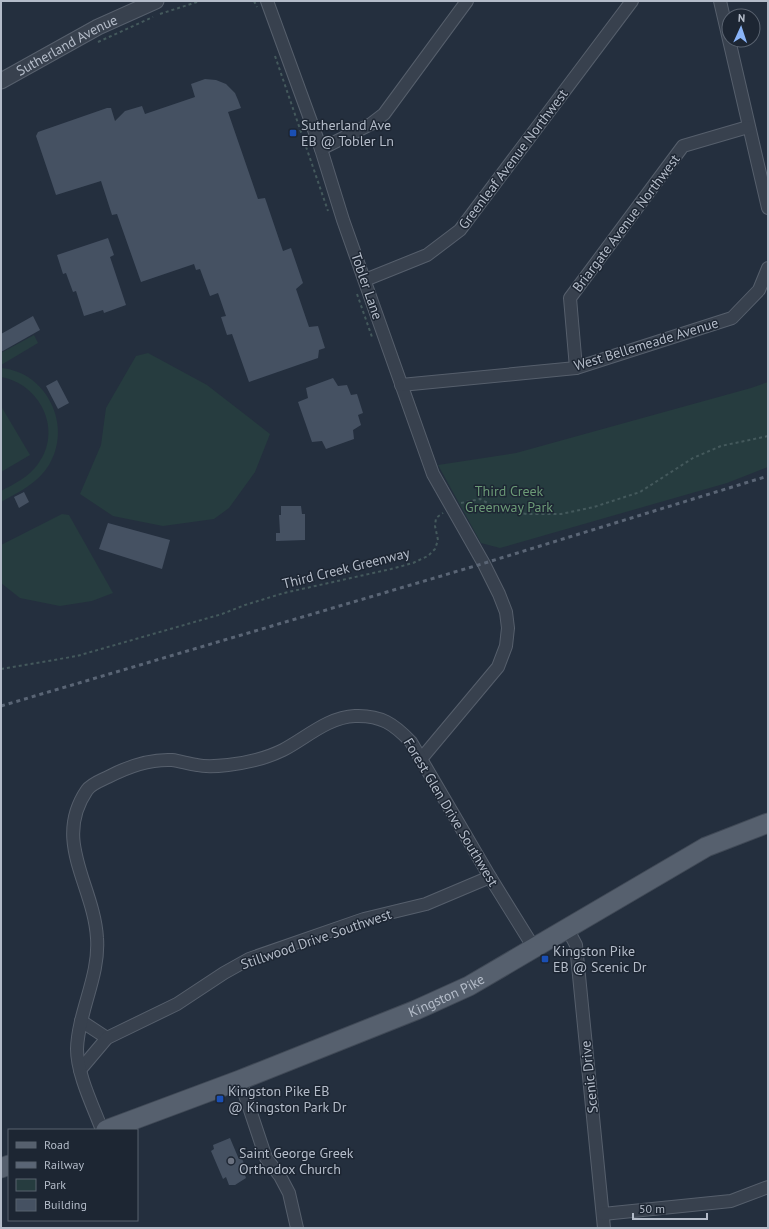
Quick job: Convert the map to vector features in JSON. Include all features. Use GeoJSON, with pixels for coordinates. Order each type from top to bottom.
{"type":"FeatureCollection","features":[{"type":"Feature","properties":{"kind":"main road","name":"Kingston Pike"},"geometry":{"type":"LineString","coordinates":[[109,1129],[240,1080],[416,1010],[469,986],[706,847],[768,823]]}},
{"type":"Feature","properties":{"kind":"street","name":"Sutherland Avenue"},"geometry":{"type":"LineString","coordinates":[[1,81],[98,27],[156,1]]}},
{"type":"Feature","properties":{"kind":"street","name":"Tobler Lane"},"geometry":{"type":"LineString","coordinates":[[267,1],[321,149],[433,474],[484,564],[506,612],[508,628],[506,646],[498,667],[421,758]]}},
{"type":"Feature","properties":{"kind":"street"},"geometry":{"type":"LineString","coordinates":[[321,149],[371,124],[384,114],[467,1]]}},
{"type":"Feature","properties":{"kind":"street","name":"Greenleaf Avenue Northwest"},"geometry":{"type":"LineString","coordinates":[[365,280],[427,255],[460,230],[632,1]]}},
{"type":"Feature","properties":{"kind":"street"},"geometry":{"type":"LineString","coordinates":[[720,1],[768,208]]}},
{"type":"Feature","properties":{"kind":"street","name":"Briargate Avenue Northwest"},"geometry":{"type":"LineString","coordinates":[[576,368],[570,298],[683,146],[748,127]]}},
{"type":"Feature","properties":{"kind":"street","name":"West Bellemeade Avenue"},"geometry":{"type":"LineString","coordinates":[[401,384],[576,368],[732,318],[759,290],[768,268]]}},
{"type":"Feature","properties":{"kind":"street","name":"Forest Glen Drive Southwest"},"geometry":{"type":"LineString","coordinates":[[102,1129],[80,1070],[77,1049],[81,1022],[93,978],[98,939],[91,902],[73,849],[74,816],[88,788],[118,772],[144,763],[173,760],[199,766],[229,765],[256,759],[282,751],[329,722],[354,716],[375,718],[396,726],[411,742],[421,758],[490,877],[534,948]]}},
{"type":"Feature","properties":{"kind":"street","name":"Stillwood Drive Southwest"},"geometry":{"type":"LineString","coordinates":[[80,1070],[107,1038],[177,1004],[249,959],[364,919],[426,904],[490,877]]}},
{"type":"Feature","properties":{"kind":"street","name":"Scenic Drive"},"geometry":{"type":"LineString","coordinates":[[567,928],[576,945],[604,1228]]}},
{"type":"Feature","properties":{"kind":"street"},"geometry":{"type":"LineString","coordinates":[[81,1022],[107,1038]]}},
{"type":"Feature","properties":{"kind":"street"},"geometry":{"type":"LineString","coordinates":[[240,1080],[266,1158],[280,1176],[289,1193],[297,1228]]}},
{"type":"Feature","properties":{"kind":"street"},"geometry":{"type":"LineString","coordinates":[[602,1214],[731,1202],[768,1186]]}},
{"type":"Feature","properties":{"kind":"path"},"geometry":{"type":"LineString","coordinates":[[97,43],[163,12],[200,1]]}},
{"type":"Feature","properties":{"kind":"path","name":"Third Creek Greenway"},"geometry":{"type":"LineString","coordinates":[[1,670],[77,656],[222,614],[284,593],[412,563],[428,556],[435,549],[438,540],[435,526],[436,518],[463,502],[480,499],[503,510],[527,514],[560,514],[594,507],[640,492],[693,458],[721,446],[768,436]]}},
{"type":"Feature","properties":{"kind":"green space"},"geometry":{"type":"Polygon","coordinates":[[[34,335],[38,343],[1,365],[1,353],[34,335]]]}},
{"type":"Feature","properties":{"kind":"green space"},"geometry":{"type":"Polygon","coordinates":[[[148,353],[207,385],[270,434],[255,472],[229,508],[214,519],[163,526],[113,516],[80,494],[101,445],[106,408],[136,356],[148,353]]]}},
{"type":"Feature","properties":{"kind":"green space"},"geometry":{"type":"Polygon","coordinates":[[[1,368],[17,372],[31,379],[43,390],[51,403],[56,418],[58,434],[56,450],[45,471],[34,482],[15,495],[1,502],[1,491],[26,476],[38,464],[45,451],[48,437],[48,424],[44,411],[37,399],[27,389],[15,381],[1,377],[1,368]]]}},
{"type":"Feature","properties":{"kind":"green space","name":"Third Creek Greenway Park"},"geometry":{"type":"Polygon","coordinates":[[[768,382],[768,467],[727,483],[500,548],[481,543],[438,465],[516,453],[768,382]]]}},
{"type":"Feature","properties":{"kind":"green space"},"geometry":{"type":"Polygon","coordinates":[[[1,406],[30,455],[1,472],[1,406]]]}},
{"type":"Feature","properties":{"kind":"green space"},"geometry":{"type":"Polygon","coordinates":[[[62,514],[69,515],[113,593],[92,601],[60,606],[20,598],[1,583],[1,545],[62,514]]]}},
{"type":"Feature","properties":{"kind":"building"},"geometry":{"type":"Polygon","coordinates":[[[205,79],[216,80],[226,84],[235,93],[241,108],[228,112],[258,199],[265,198],[283,251],[291,248],[303,283],[296,289],[309,327],[318,326],[325,348],[319,350],[318,358],[249,382],[232,334],[227,335],[221,317],[226,316],[218,293],[210,296],[200,269],[196,270],[194,264],[141,282],[117,214],[112,215],[101,181],[56,195],[36,136],[38,132],[107,108],[111,108],[115,121],[125,111],[142,106],[145,114],[195,97],[191,84],[205,79]]]}},
{"type":"Feature","properties":{"kind":"building"},"geometry":{"type":"Polygon","coordinates":[[[108,238],[114,255],[110,257],[126,305],[104,313],[103,310],[84,316],[76,291],[73,292],[66,273],[63,274],[57,255],[108,238]]]}},
{"type":"Feature","properties":{"kind":"building"},"geometry":{"type":"Polygon","coordinates":[[[33,316],[40,330],[1,352],[1,334],[33,316]]]}},
{"type":"Feature","properties":{"kind":"building"},"geometry":{"type":"Polygon","coordinates":[[[333,378],[338,386],[347,385],[351,395],[357,394],[363,413],[358,415],[361,425],[353,430],[354,439],[326,449],[322,441],[312,442],[298,402],[308,398],[306,388],[333,378]]]}},
{"type":"Feature","properties":{"kind":"building"},"geometry":{"type":"Polygon","coordinates":[[[57,380],[69,403],[58,409],[46,386],[57,380]]]}},
{"type":"Feature","properties":{"kind":"building"},"geometry":{"type":"Polygon","coordinates":[[[24,492],[29,502],[19,508],[14,497],[24,492]]]}},
{"type":"Feature","properties":{"kind":"building"},"geometry":{"type":"Polygon","coordinates":[[[281,506],[301,506],[302,514],[305,514],[305,540],[276,541],[276,533],[280,533],[279,515],[281,515],[281,506]]]}},
{"type":"Feature","properties":{"kind":"building"},"geometry":{"type":"Polygon","coordinates":[[[108,523],[170,540],[162,569],[99,549],[108,523]]]}},
{"type":"Feature","properties":{"kind":"building","name":"Saint George Greek Orthodox Church"},"geometry":{"type":"Polygon","coordinates":[[[230,1138],[238,1157],[241,1156],[246,1169],[243,1170],[246,1178],[235,1185],[229,1185],[226,1177],[223,1179],[211,1151],[214,1149],[213,1145],[230,1138]]]}},
{"type":"Feature","properties":{"kind":"railway"},"geometry":{"type":"LineString","coordinates":[[1,706],[475,566],[768,476]]}},
{"type":"Feature","properties":{"kind":"place","name":"Sutherland Ave EB @ Tobler Ln"},"geometry":{"type":"Point","coordinates":[293,133]}},
{"type":"Feature","properties":{"kind":"place","name":"Kingston Pike EB @ Scenic Dr"},"geometry":{"type":"Point","coordinates":[545,959]}},
{"type":"Feature","properties":{"kind":"place","name":"Kingston Pike EB @ Kingston Park Dr"},"geometry":{"type":"Point","coordinates":[220,1099]}},
{"type":"Feature","properties":{"kind":"place","name":"Saint George Greek Orthodox Church"},"geometry":{"type":"Point","coordinates":[231,1161]}}]}
